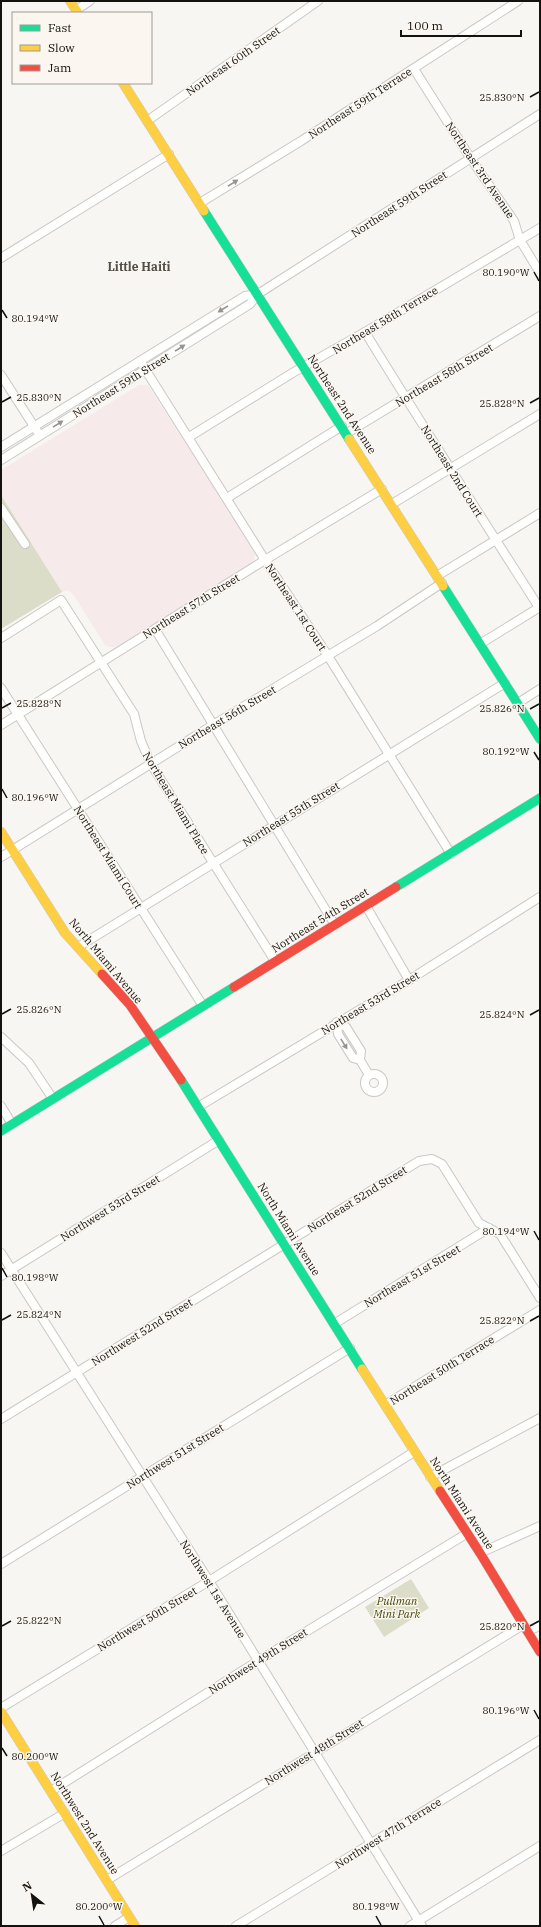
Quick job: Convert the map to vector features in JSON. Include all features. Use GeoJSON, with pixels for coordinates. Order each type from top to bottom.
{"type":"FeatureCollection","features":[{"type":"Feature","properties":{"kind":"main road"},"geometry":{"type":"LineString","coordinates":[[70,1],[77,12]]}},
{"type":"Feature","properties":{"kind":"main road","name":"Northeast 2nd Avenue"},"geometry":{"type":"LineString","coordinates":[[123,84],[345,430],[540,739]]}},
{"type":"Feature","properties":{"kind":"main road","name":"Northeast 54th Street"},"geometry":{"type":"LineString","coordinates":[[1,1131],[540,798]]}},
{"type":"Feature","properties":{"kind":"main road","name":"North Miami Avenue"},"geometry":{"type":"LineString","coordinates":[[1,832],[65,933],[130,1005],[153,1037],[414,1452],[466,1534],[480,1553],[540,1652]]}},
{"type":"Feature","properties":{"kind":"main road","name":"Northwest 2nd Avenue"},"geometry":{"type":"LineString","coordinates":[[1,1712],[135,1926]]}},
{"type":"Feature","properties":{"kind":"street"},"geometry":{"type":"LineString","coordinates":[[77,12],[90,1]]}},
{"type":"Feature","properties":{"kind":"street","name":"Northeast 60th Street"},"geometry":{"type":"LineString","coordinates":[[147,121],[318,1]]}},
{"type":"Feature","properties":{"kind":"street","name":"Northeast 59th Terrace"},"geometry":{"type":"LineString","coordinates":[[200,203],[414,69],[518,1]]}},
{"type":"Feature","properties":{"kind":"street","name":"Northeast 3rd Avenue"},"geometry":{"type":"LineString","coordinates":[[414,69],[471,159],[514,221],[520,240],[540,273]]}},
{"type":"Feature","properties":{"kind":"street","name":"Northeast 59th Street"},"geometry":{"type":"LineString","coordinates":[[1,460],[250,304],[258,294],[540,114]]}},
{"type":"Feature","properties":{"kind":"street"},"geometry":{"type":"LineString","coordinates":[[1,258],[169,154]]}},
{"type":"Feature","properties":{"kind":"street","name":"Northeast 58th Terrace"},"geometry":{"type":"LineString","coordinates":[[188,437],[304,366],[365,332],[540,228]]}},
{"type":"Feature","properties":{"kind":"street","name":"Northeast 59th Street"},"geometry":{"type":"LineString","coordinates":[[1,447],[245,296],[258,294]]}},
{"type":"Feature","properties":{"kind":"street","name":"Northeast 58th Street"},"geometry":{"type":"LineString","coordinates":[[227,498],[345,430],[406,398],[540,316]]}},
{"type":"Feature","properties":{"kind":"street","name":"Northeast 2nd Court"},"geometry":{"type":"LineString","coordinates":[[365,332],[495,540],[540,608]]}},
{"type":"Feature","properties":{"kind":"street","name":"Northeast 1st Court"},"geometry":{"type":"LineString","coordinates":[[140,361],[265,560],[328,656],[388,755],[451,854]]}},
{"type":"Feature","properties":{"kind":"street"},"geometry":{"type":"LineString","coordinates":[[1,375],[39,436]]}},
{"type":"Feature","properties":{"kind":"street"},"geometry":{"type":"LineString","coordinates":[[392,504],[540,414]]}},
{"type":"Feature","properties":{"kind":"street","name":"Northeast 57th Street"},"geometry":{"type":"LineString","coordinates":[[1,725],[265,560],[382,489]]}},
{"type":"Feature","properties":{"kind":"street"},"geometry":{"type":"LineString","coordinates":[[1,508],[25,544]]}},
{"type":"Feature","properties":{"kind":"street","name":"Northeast 56th Street"},"geometry":{"type":"LineString","coordinates":[[1,858],[213,725],[328,656],[440,580],[495,540],[540,512]]}},
{"type":"Feature","properties":{"kind":"street","name":"Northeast Miami Place"},"geometry":{"type":"LineString","coordinates":[[1,638],[61,600],[134,714],[141,741],[151,764],[212,864],[275,962]]}},
{"type":"Feature","properties":{"kind":"street"},"geometry":{"type":"LineString","coordinates":[[480,644],[540,608]]}},
{"type":"Feature","properties":{"kind":"street"},"geometry":{"type":"LineString","coordinates":[[155,629],[335,924]]}},
{"type":"Feature","properties":{"kind":"street","name":"Northeast 55th Street"},"geometry":{"type":"LineString","coordinates":[[78,946],[505,683]]}},
{"type":"Feature","properties":{"kind":"street","name":"Northeast Miami Court"},"geometry":{"type":"LineString","coordinates":[[1,688],[203,1006]]}},
{"type":"Feature","properties":{"kind":"street"},"geometry":{"type":"LineString","coordinates":[[518,703],[540,689]]}},
{"type":"Feature","properties":{"kind":"street","name":"Northeast 53rd Street"},"geometry":{"type":"LineString","coordinates":[[198,1107],[409,980],[540,897]]}},
{"type":"Feature","properties":{"kind":"street"},"geometry":{"type":"LineString","coordinates":[[366,906],[409,980]]}},
{"type":"Feature","properties":{"kind":"street"},"geometry":{"type":"LineString","coordinates":[[337,1022],[338,1034],[353,1058],[360,1060],[369,1075]]}},
{"type":"Feature","properties":{"kind":"street"},"geometry":{"type":"LineString","coordinates":[[1,1037],[29,1063],[53,1099]]}},
{"type":"Feature","properties":{"kind":"street"},"geometry":{"type":"LineString","coordinates":[[1,1106],[12,1124]]}},
{"type":"Feature","properties":{"kind":"street","name":"Northwest 53rd Street"},"geometry":{"type":"LineString","coordinates":[[1,1276],[219,1140]]}},
{"type":"Feature","properties":{"kind":"street","name":"Northeast 52nd Street"},"geometry":{"type":"LineString","coordinates":[[284,1244],[419,1161],[432,1159],[442,1164],[479,1223],[489,1228]]}},
{"type":"Feature","properties":{"kind":"street"},"geometry":{"type":"LineString","coordinates":[[489,1228],[500,1234],[540,1298]]}},
{"type":"Feature","properties":{"kind":"street","name":"Northeast 51st Street"},"geometry":{"type":"LineString","coordinates":[[334,1324],[489,1228]]}},
{"type":"Feature","properties":{"kind":"street","name":"Northwest 52nd Street"},"geometry":{"type":"LineString","coordinates":[[1,1419],[284,1244]]}},
{"type":"Feature","properties":{"kind":"street","name":"Northwest 1st Avenue"},"geometry":{"type":"LineString","coordinates":[[1,1253],[209,1581],[420,1923]]}},
{"type":"Feature","properties":{"kind":"street","name":"Northeast 50th Terrace"},"geometry":{"type":"LineString","coordinates":[[385,1405],[540,1310]]}},
{"type":"Feature","properties":{"kind":"street","name":"Northwest 51st Street"},"geometry":{"type":"LineString","coordinates":[[1,1564],[350,1348]]}},
{"type":"Feature","properties":{"kind":"street"},"geometry":{"type":"LineString","coordinates":[[430,1477],[540,1418]]}},
{"type":"Feature","properties":{"kind":"street","name":"Northwest 50th Street"},"geometry":{"type":"LineString","coordinates":[[1,1708],[209,1581],[414,1452]]}},
{"type":"Feature","properties":{"kind":"street"},"geometry":{"type":"LineString","coordinates":[[480,1553],[540,1526]]}},
{"type":"Feature","properties":{"kind":"street","name":"Northwest 49th Street"},"geometry":{"type":"LineString","coordinates":[[51,1791],[258,1661],[466,1534]]}},
{"type":"Feature","properties":{"kind":"street","name":"Northwest 48th Street"},"geometry":{"type":"LineString","coordinates":[[107,1880],[314,1752],[525,1628],[540,1626]]}},
{"type":"Feature","properties":{"kind":"street","name":"Northwest 47th Terrace"},"geometry":{"type":"LineString","coordinates":[[236,1926],[540,1740]]}},
{"type":"Feature","properties":{"kind":"street"},"geometry":{"type":"LineString","coordinates":[[1,1852],[65,1813]]}},
{"type":"Feature","properties":{"kind":"street"},"geometry":{"type":"LineString","coordinates":[[410,1926],[420,1923],[540,1846]]}},
{"type":"Feature","properties":{"kind":"street"},"geometry":{"type":"LineString","coordinates":[[115,1926],[130,1917]]}},
{"type":"Feature","properties":{"kind":"shaded area"},"geometry":{"type":"Polygon","coordinates":[[[139,385],[148,385],[255,552],[255,556],[253,562],[116,647],[109,647],[105,645],[73,594],[67,590],[62,592],[1,495],[1,470],[139,385]]]}},
{"type":"Feature","properties":{"kind":"green space"},"geometry":{"type":"Polygon","coordinates":[[[1,495],[62,592],[1,629],[1,495]]]}},
{"type":"Feature","properties":{"kind":"green space","name":"Pullman Mini Park"},"geometry":{"type":"Polygon","coordinates":[[[411,1579],[429,1608],[384,1637],[365,1607],[411,1579]]]}},
{"type":"Feature","properties":{"kind":"traffic: fast"},"geometry":{"type":"LineString","coordinates":[[204,211],[349,439]]}},
{"type":"Feature","properties":{"kind":"traffic: fast"},"geometry":{"type":"LineString","coordinates":[[443,586],[540,739]]}},
{"type":"Feature","properties":{"kind":"traffic: fast"},"geometry":{"type":"LineString","coordinates":[[396,887],[540,798]]}},
{"type":"Feature","properties":{"kind":"traffic: fast"},"geometry":{"type":"LineString","coordinates":[[1,1131],[234,987]]}},
{"type":"Feature","properties":{"kind":"traffic: fast"},"geometry":{"type":"LineString","coordinates":[[181,1080],[362,1369]]}},
{"type":"Feature","properties":{"kind":"traffic: slow"},"geometry":{"type":"LineString","coordinates":[[70,1],[77,12]]}},
{"type":"Feature","properties":{"kind":"traffic: slow"},"geometry":{"type":"LineString","coordinates":[[124,84],[204,211]]}},
{"type":"Feature","properties":{"kind":"traffic: slow"},"geometry":{"type":"LineString","coordinates":[[349,439],[443,586]]}},
{"type":"Feature","properties":{"kind":"traffic: slow"},"geometry":{"type":"LineString","coordinates":[[1,832],[65,933],[102,974]]}},
{"type":"Feature","properties":{"kind":"traffic: slow"},"geometry":{"type":"LineString","coordinates":[[362,1369],[440,1491]]}},
{"type":"Feature","properties":{"kind":"traffic: slow"},"geometry":{"type":"LineString","coordinates":[[1,1712],[135,1926]]}},
{"type":"Feature","properties":{"kind":"traffic: jam"},"geometry":{"type":"LineString","coordinates":[[234,987],[396,887]]}},
{"type":"Feature","properties":{"kind":"traffic: jam"},"geometry":{"type":"LineString","coordinates":[[102,974],[130,1005],[181,1080]]}},
{"type":"Feature","properties":{"kind":"traffic: jam"},"geometry":{"type":"LineString","coordinates":[[440,1491],[480,1553],[540,1652]]}},
{"type":"Feature","properties":{"kind":"district","name":"Little Haiti"},"geometry":{"type":"Point","coordinates":[139,266]}}]}
